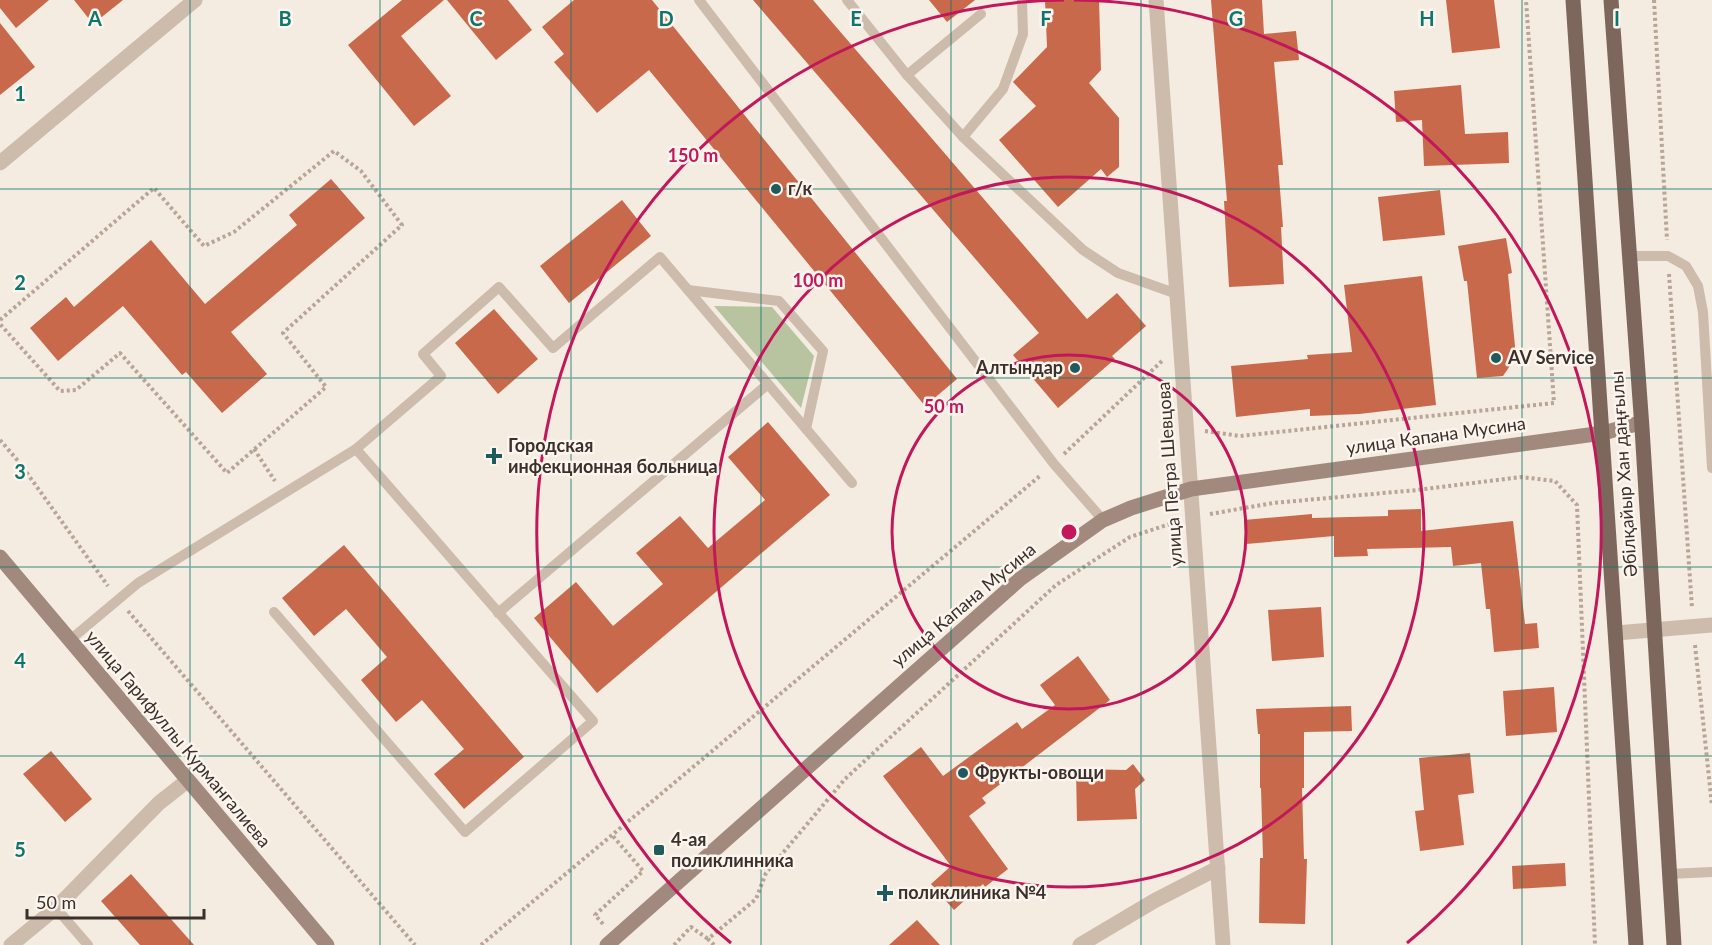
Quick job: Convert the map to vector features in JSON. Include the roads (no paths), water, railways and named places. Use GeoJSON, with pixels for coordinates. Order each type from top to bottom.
{"type":"FeatureCollection","features":[{"type":"Feature","properties":{"kind":"main road","name":"Әбілқайыр Хан даңғылы"},"geometry":{"type":"LineString","coordinates":[[1574,0],[1636,945]]}},
{"type":"Feature","properties":{"kind":"main road","name":"Әбілқайыр Хан даңғылы"},"geometry":{"type":"LineString","coordinates":[[1611,0],[1674,945]]}},
{"type":"Feature","properties":{"kind":"street"},"geometry":{"type":"LineString","coordinates":[[0,163],[195,0]]}},
{"type":"Feature","properties":{"kind":"street","name":"улица Петра Шевцова"},"geometry":{"type":"LineString","coordinates":[[1156,0],[1223,945]]}},
{"type":"Feature","properties":{"kind":"street","name":"улица Капана Мусина"},"geometry":{"type":"LineString","coordinates":[[611,941],[1020,579],[1103,520],[1131,508],[1191,489],[1603,433],[1640,423]]}},
{"type":"Feature","properties":{"kind":"street","name":"улица Гарифуллы Курмангалиева"},"geometry":{"type":"LineString","coordinates":[[0,557],[5,574],[70,640],[327,945]]}},
{"type":"Feature","properties":{"kind":"street"},"geometry":{"type":"LineString","coordinates":[[1616,633],[1712,625]]}},
{"type":"Feature","properties":{"kind":"street"},"geometry":{"type":"LineString","coordinates":[[11,945],[56,908],[159,803],[187,781]]}},
{"type":"Feature","properties":{"kind":"street"},"geometry":{"type":"LineString","coordinates":[[1080,945],[1154,901],[1218,868]]}},
{"type":"Feature","properties":{"kind":"lane"},"geometry":{"type":"LineString","coordinates":[[699,0],[1054,464],[1103,520]]}},
{"type":"Feature","properties":{"kind":"lane"},"geometry":{"type":"LineString","coordinates":[[847,0],[907,75],[963,137],[1083,250],[1118,273],[1177,294]]}},
{"type":"Feature","properties":{"kind":"lane"},"geometry":{"type":"LineString","coordinates":[[963,137],[1003,89],[1023,34],[1022,0]]}},
{"type":"Feature","properties":{"kind":"lane"},"geometry":{"type":"LineString","coordinates":[[907,75],[981,14]]}},
{"type":"Feature","properties":{"kind":"lane"},"geometry":{"type":"LineString","coordinates":[[1629,256],[1668,256],[1686,266],[1698,286],[1703,312],[1712,468]]}},
{"type":"Feature","properties":{"kind":"lane"},"geometry":{"type":"LineString","coordinates":[[70,640],[138,583],[356,449],[441,376],[423,354],[499,287],[553,348],[660,257],[852,483]]}},
{"type":"Feature","properties":{"kind":"lane"},"geometry":{"type":"LineString","coordinates":[[688,290],[779,301],[823,351],[806,429]]}},
{"type":"Feature","properties":{"kind":"lane"},"geometry":{"type":"LineString","coordinates":[[498,613],[768,384]]}},
{"type":"Feature","properties":{"kind":"lane"},"geometry":{"type":"LineString","coordinates":[[274,612],[465,832],[593,721],[356,449]]}},
{"type":"Feature","properties":{"kind":"lane"},"geometry":{"type":"LineString","coordinates":[[1669,874],[1712,872]]}},
{"type":"Feature","properties":{"kind":"lane"},"geometry":{"type":"LineString","coordinates":[[56,908],[88,945]]}},
{"type":"Feature","properties":{"kind":"place","name":"г/к"},"geometry":{"type":"Point","coordinates":[776,189]}},
{"type":"Feature","properties":{"kind":"place","name":"AV Service"},"geometry":{"type":"Point","coordinates":[1496,358]}},
{"type":"Feature","properties":{"kind":"place","name":"Алтындар"},"geometry":{"type":"Point","coordinates":[1075,368]}},
{"type":"Feature","properties":{"kind":"place","name":"Городская инфекционная больница"},"geometry":{"type":"Point","coordinates":[494,456]}},
{"type":"Feature","properties":{"kind":"place","name":"Фрукты-овощи"},"geometry":{"type":"Point","coordinates":[963,773]}},
{"type":"Feature","properties":{"kind":"place","name":"4-ая поликлинника"},"geometry":{"type":"Point","coordinates":[659,850]}},
{"type":"Feature","properties":{"kind":"place","name":"поликлиника №4"},"geometry":{"type":"Point","coordinates":[885,893]}}]}
